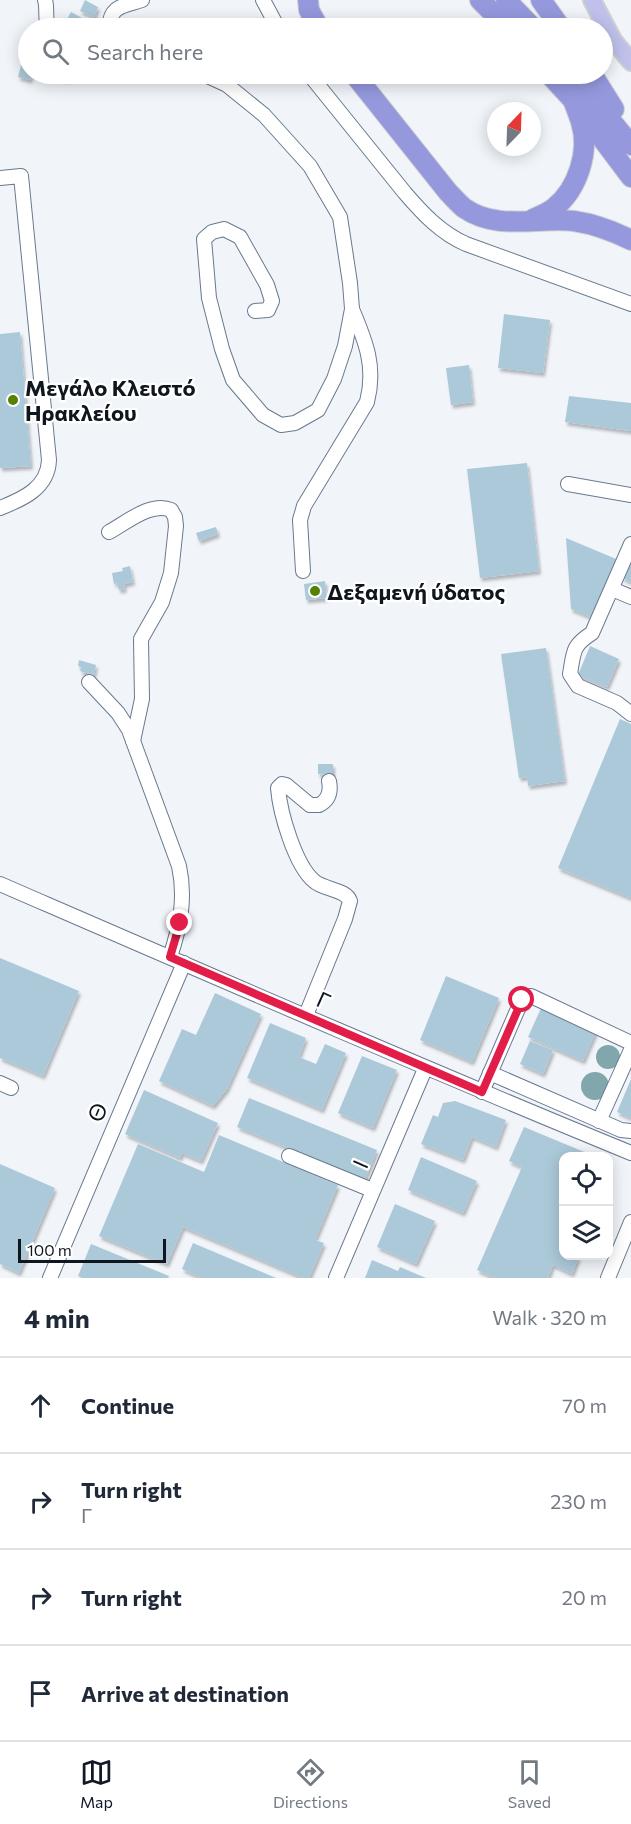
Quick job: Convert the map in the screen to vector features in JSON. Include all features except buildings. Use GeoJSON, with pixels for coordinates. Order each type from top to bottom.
{"type":"FeatureCollection","features":[{"type":"Feature","properties":{"kind":"highway"},"geometry":{"type":"LineString","coordinates":[[308,0],[309,10],[313,18]]}},
{"type":"Feature","properties":{"kind":"highway"},"geometry":{"type":"LineString","coordinates":[[480,0],[498,18]]}},
{"type":"Feature","properties":{"kind":"highway"},"geometry":{"type":"LineString","coordinates":[[506,0],[523,18]]}},
{"type":"Feature","properties":{"kind":"highway"},"geometry":{"type":"LineString","coordinates":[[542,0],[554,18]]}},
{"type":"Feature","properties":{"kind":"highway"},"geometry":{"type":"LineString","coordinates":[[362,84],[448,192],[464,208],[484,218],[508,222],[574,221],[607,228],[631,240]]}},
{"type":"Feature","properties":{"kind":"highway"},"geometry":{"type":"LineString","coordinates":[[558,84],[631,177]]}},
{"type":"Feature","properties":{"kind":"highway"},"geometry":{"type":"LineString","coordinates":[[580,84],[631,145]]}},
{"type":"Feature","properties":{"kind":"highway"},"geometry":{"type":"LineString","coordinates":[[598,84],[631,137]]}},
{"type":"Feature","properties":{"kind":"highway"},"geometry":{"type":"LineString","coordinates":[[531,220],[554,208],[568,194],[578,175],[584,154],[584,135],[573,100]]}},
{"type":"Feature","properties":{"kind":"main road"},"geometry":{"type":"LineString","coordinates":[[592,0],[602,18]]}},
{"type":"Feature","properties":{"kind":"main road"},"geometry":{"type":"LineString","coordinates":[[613,39],[631,62]]}},
{"type":"Feature","properties":{"kind":"street"},"geometry":{"type":"LineString","coordinates":[[45,0],[48,8],[46,18]]}},
{"type":"Feature","properties":{"kind":"street"},"geometry":{"type":"LineString","coordinates":[[111,18],[116,9],[142,0]]}},
{"type":"Feature","properties":{"kind":"street"},"geometry":{"type":"LineString","coordinates":[[263,0],[273,18]]}},
{"type":"Feature","properties":{"kind":"street"},"geometry":{"type":"LineString","coordinates":[[225,84],[264,115],[310,166],[340,217],[352,309],[342,357],[318,410],[295,423],[281,425],[263,415],[233,380],[222,349],[209,298],[204,239],[212,232],[224,229],[240,237],[267,285],[272,301],[268,310],[255,311]]}},
{"type":"Feature","properties":{"kind":"street"},"geometry":{"type":"LineString","coordinates":[[317,84],[405,193],[428,218],[449,235],[466,244],[631,304]]}},
{"type":"Feature","properties":{"kind":"street"},"geometry":{"type":"LineString","coordinates":[[0,178],[21,176],[49,460],[46,475],[33,491],[21,500],[0,508]]}},
{"type":"Feature","properties":{"kind":"street"},"geometry":{"type":"LineString","coordinates":[[303,571],[300,520],[304,506],[367,402],[370,388],[371,368],[366,341],[352,309]]}},
{"type":"Feature","properties":{"kind":"street"},"geometry":{"type":"LineString","coordinates":[[568,484],[631,495]]}},
{"type":"Feature","properties":{"kind":"street"},"geometry":{"type":"LineString","coordinates":[[109,532],[157,507],[171,510],[176,521],[171,573],[167,587],[162,602],[141,639],[142,699],[133,741]]}},
{"type":"Feature","properties":{"kind":"street"},"geometry":{"type":"LineString","coordinates":[[631,544],[592,633],[579,641],[574,651],[570,674],[578,686],[617,703],[631,714]]}},
{"type":"Feature","properties":{"kind":"street"},"geometry":{"type":"LineString","coordinates":[[612,589],[631,597]]}},
{"type":"Feature","properties":{"kind":"street"},"geometry":{"type":"LineString","coordinates":[[89,682],[118,713],[133,741],[176,858],[181,879],[182,914],[170,957]]}},
{"type":"Feature","properties":{"kind":"street"},"geometry":{"type":"LineString","coordinates":[[306,1015],[345,919],[350,901],[346,895],[320,885],[307,873],[289,833],[281,808],[278,788],[282,784],[286,785],[310,804],[319,806],[327,797],[329,781]]}},
{"type":"Feature","properties":{"kind":"street","name":"Γ"},"geometry":{"type":"LineString","coordinates":[[0,884],[306,1015],[425,1069],[631,1153]]}},
{"type":"Feature","properties":{"kind":"street","name":"Θ"},"geometry":{"type":"LineString","coordinates":[[50,1278],[183,963]]}},
{"type":"Feature","properties":{"kind":"street"},"geometry":{"type":"LineString","coordinates":[[482,1092],[522,1000],[526,996],[531,996],[631,1043]]}},
{"type":"Feature","properties":{"kind":"street"},"geometry":{"type":"LineString","coordinates":[[599,1121],[631,1050]]}},
{"type":"Feature","properties":{"kind":"street","name":"Ι"},"geometry":{"type":"LineString","coordinates":[[336,1278],[425,1069]]}},
{"type":"Feature","properties":{"kind":"street"},"geometry":{"type":"LineString","coordinates":[[490,1073],[599,1121],[621,1130],[631,1131]]}},
{"type":"Feature","properties":{"kind":"street"},"geometry":{"type":"LineString","coordinates":[[289,1156],[372,1190]]}},
{"type":"Feature","properties":{"kind":"street"},"geometry":{"type":"LineString","coordinates":[[608,1278],[631,1222]]}},
{"type":"Feature","properties":{"kind":"water"},"geometry":{"type":"Polygon","coordinates":[[[608,1045],[613,1046],[619,1052],[619,1062],[613,1068],[608,1069],[603,1068],[597,1062],[596,1057],[597,1052],[603,1046],[608,1045]]]}},
{"type":"Feature","properties":{"kind":"water"},"geometry":{"type":"Polygon","coordinates":[[[595,1072],[605,1076],[609,1086],[605,1096],[595,1100],[585,1096],[581,1086],[585,1076],[595,1072]]]}},
{"type":"Feature","properties":{"kind":"place","name":"Μεγάλο Κλειστό Ηρακλείου"},"geometry":{"type":"Point","coordinates":[13,400]}},
{"type":"Feature","properties":{"kind":"place","name":"Δεξαμενή ύδατος"},"geometry":{"type":"Point","coordinates":[315,591]}},
{"type":"Feature","properties":{"kind":"route"},"geometry":{"type":"LineString","coordinates":[[180,923],[170,957],[482,1092],[522,1000]]}}]}
